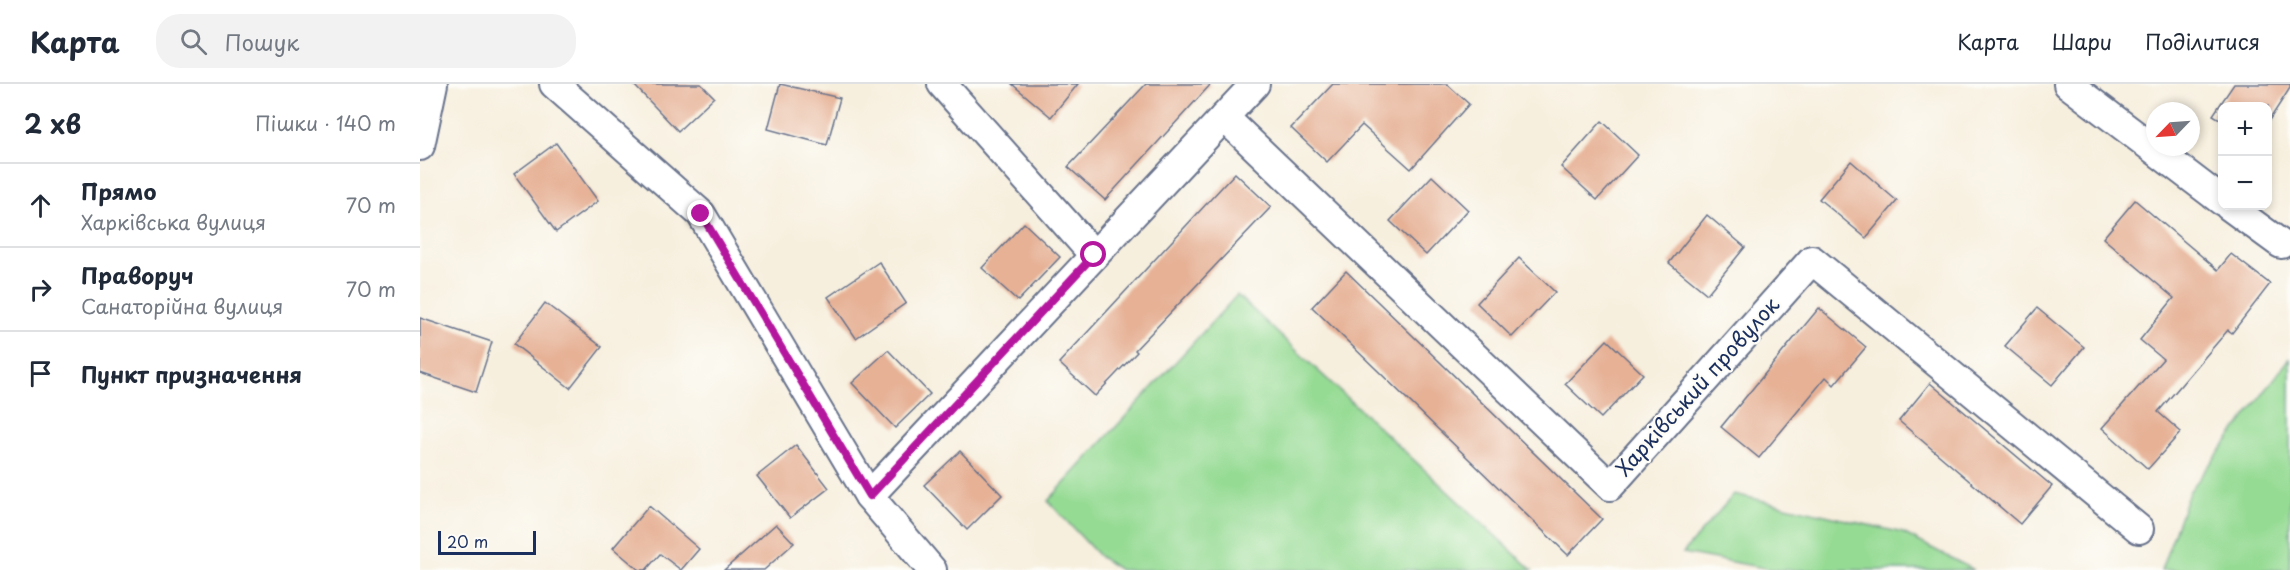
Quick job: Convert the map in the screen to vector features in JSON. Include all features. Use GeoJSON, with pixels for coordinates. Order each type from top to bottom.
{"type":"FeatureCollection","features":[{"type":"Feature","properties":{"kind":"street"},"geometry":{"type":"LineString","coordinates":[[420,146],[433,84]]}},
{"type":"Feature","properties":{"kind":"street"},"geometry":{"type":"LineString","coordinates":[[554,84],[701,214],[870,496],[932,570]]}},
{"type":"Feature","properties":{"kind":"street"},"geometry":{"type":"LineString","coordinates":[[942,84],[1094,255]]}},
{"type":"Feature","properties":{"kind":"street"},"geometry":{"type":"LineString","coordinates":[[870,496],[1255,84]]}},
{"type":"Feature","properties":{"kind":"street"},"geometry":{"type":"LineString","coordinates":[[2068,84],[2218,197]]}},
{"type":"Feature","properties":{"kind":"street","name":"Харківський провулок"},"geometry":{"type":"LineString","coordinates":[[1224,117],[1610,486],[1812,260],[2139,529]]}},
{"type":"Feature","properties":{"kind":"street"},"geometry":{"type":"LineString","coordinates":[[2234,210],[2281,244]]}},
{"type":"Feature","properties":{"kind":"green space"},"geometry":{"type":"Polygon","coordinates":[[[1237,295],[1532,570],[1120,570],[1100,557],[1048,501],[1237,295]]]}},
{"type":"Feature","properties":{"kind":"green space"},"geometry":{"type":"Polygon","coordinates":[[[2290,358],[2290,570],[2161,570],[2189,492],[2290,358]]]}},
{"type":"Feature","properties":{"kind":"green space"},"geometry":{"type":"Polygon","coordinates":[[[1734,494],[1903,533],[1974,570],[1775,570],[1683,553],[1734,494]]]}},
{"type":"Feature","properties":{"kind":"building"},"geometry":{"type":"Polygon","coordinates":[[[633,84],[701,84],[714,97],[678,131],[633,84]]]}},
{"type":"Feature","properties":{"kind":"building"},"geometry":{"type":"Polygon","coordinates":[[[780,84],[840,98],[827,145],[768,129],[780,84]]]}},
{"type":"Feature","properties":{"kind":"building"},"geometry":{"type":"Polygon","coordinates":[[[1012,84],[1078,84],[1051,117],[1012,84]]]}},
{"type":"Feature","properties":{"kind":"building"},"geometry":{"type":"Polygon","coordinates":[[[1146,84],[1211,84],[1105,200],[1068,167],[1146,84]]]}},
{"type":"Feature","properties":{"kind":"building"},"geometry":{"type":"Polygon","coordinates":[[[1333,84],[1447,84],[1469,104],[1411,169],[1362,125],[1327,162],[1291,128],[1333,84]]]}},
{"type":"Feature","properties":{"kind":"building"},"geometry":{"type":"Polygon","coordinates":[[[2234,84],[2290,84],[2290,88],[2272,116],[2272,102],[2222,102],[2234,84]]]}},
{"type":"Feature","properties":{"kind":"building"},"geometry":{"type":"Polygon","coordinates":[[[2218,108],[2218,118],[2213,115],[2218,108]]]}},
{"type":"Feature","properties":{"kind":"building"},"geometry":{"type":"Polygon","coordinates":[[[1602,121],[1638,155],[1597,200],[1561,167],[1602,121]]]}},
{"type":"Feature","properties":{"kind":"building"},"geometry":{"type":"Polygon","coordinates":[[[556,143],[598,201],[556,232],[514,174],[556,143]]]}},
{"type":"Feature","properties":{"kind":"building"},"geometry":{"type":"Polygon","coordinates":[[[1851,161],[1897,201],[1866,238],[1819,199],[1851,161]]]}},
{"type":"Feature","properties":{"kind":"building"},"geometry":{"type":"Polygon","coordinates":[[[1235,173],[1271,207],[1135,350],[1137,352],[1095,396],[1059,363],[1235,173]]]}},
{"type":"Feature","properties":{"kind":"building"},"geometry":{"type":"Polygon","coordinates":[[[1432,176],[1468,210],[1426,255],[1390,221],[1432,176]]]}},
{"type":"Feature","properties":{"kind":"building"},"geometry":{"type":"Polygon","coordinates":[[[2135,200],[2218,270],[2231,254],[2270,284],[2232,333],[2228,330],[2158,412],[2181,432],[2148,469],[2102,428],[2163,359],[2140,340],[2174,298],[2103,238],[2135,200]]]}},
{"type":"Feature","properties":{"kind":"building"},"geometry":{"type":"Polygon","coordinates":[[[1707,215],[1745,247],[1707,294],[1669,263],[1707,215]]]}},
{"type":"Feature","properties":{"kind":"building"},"geometry":{"type":"Polygon","coordinates":[[[1024,223],[1060,257],[1018,301],[982,268],[1024,223]]]}},
{"type":"Feature","properties":{"kind":"building"},"geometry":{"type":"Polygon","coordinates":[[[1519,258],[1555,292],[1512,337],[1477,303],[1519,258]]]}},
{"type":"Feature","properties":{"kind":"building"},"geometry":{"type":"Polygon","coordinates":[[[879,262],[906,303],[856,338],[828,297],[879,262]]]}},
{"type":"Feature","properties":{"kind":"building"},"geometry":{"type":"Polygon","coordinates":[[[1346,271],[1602,519],[1568,555],[1312,307],[1346,271]]]}},
{"type":"Feature","properties":{"kind":"building"},"geometry":{"type":"Polygon","coordinates":[[[545,303],[602,347],[570,388],[514,344],[545,303]]]}},
{"type":"Feature","properties":{"kind":"building"},"geometry":{"type":"Polygon","coordinates":[[[1819,308],[1866,347],[1834,385],[1826,377],[1759,458],[1721,427],[1819,308]]]}},
{"type":"Feature","properties":{"kind":"building"},"geometry":{"type":"Polygon","coordinates":[[[2037,308],[2084,347],[2052,385],[2005,346],[2037,308]]]}},
{"type":"Feature","properties":{"kind":"building"},"geometry":{"type":"Polygon","coordinates":[[[420,318],[492,342],[476,392],[420,373],[420,318]]]}},
{"type":"Feature","properties":{"kind":"building"},"geometry":{"type":"Polygon","coordinates":[[[1607,340],[1643,374],[1601,418],[1565,384],[1607,340]]]}},
{"type":"Feature","properties":{"kind":"building"},"geometry":{"type":"Polygon","coordinates":[[[888,350],[930,394],[895,428],[852,383],[888,350]]]}},
{"type":"Feature","properties":{"kind":"building"},"geometry":{"type":"Polygon","coordinates":[[[1930,383],[2052,486],[2020,524],[1899,421],[1930,383]]]}},
{"type":"Feature","properties":{"kind":"building"},"geometry":{"type":"Polygon","coordinates":[[[796,445],[829,488],[790,518],[757,476],[796,445]]]}},
{"type":"Feature","properties":{"kind":"building"},"geometry":{"type":"Polygon","coordinates":[[[960,451],[1002,495],[967,530],[924,485],[960,451]]]}},
{"type":"Feature","properties":{"kind":"building"},"geometry":{"type":"Polygon","coordinates":[[[649,506],[699,549],[681,570],[660,554],[646,570],[639,570],[613,548],[649,506]]]}},
{"type":"Feature","properties":{"kind":"building"},"geometry":{"type":"Polygon","coordinates":[[[776,524],[794,543],[764,570],[724,570],[776,524]]]}},
{"type":"Feature","properties":{"kind":"route"},"geometry":{"type":"LineString","coordinates":[[701,214],[870,496],[1094,255]]}}]}
